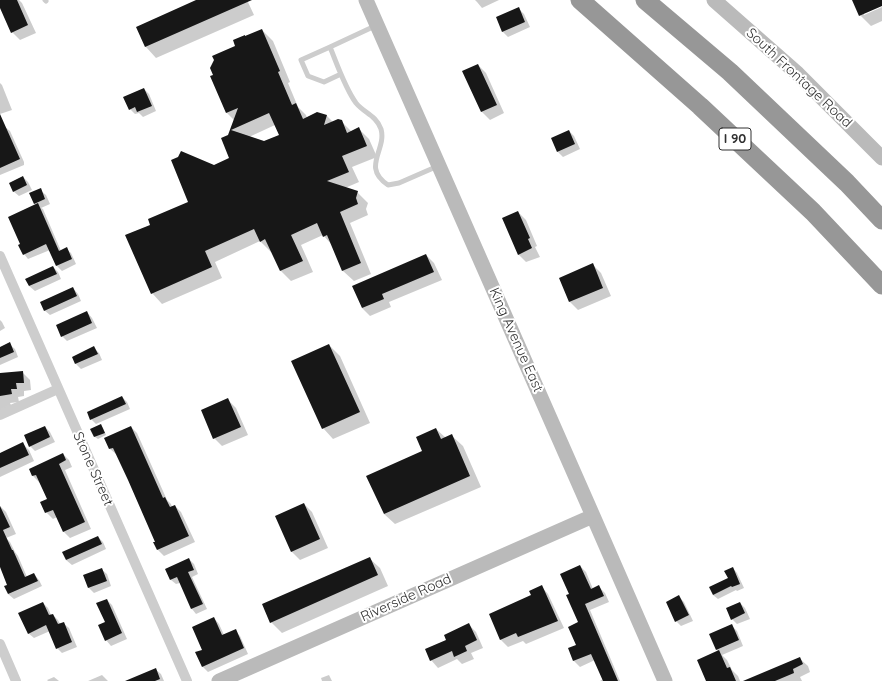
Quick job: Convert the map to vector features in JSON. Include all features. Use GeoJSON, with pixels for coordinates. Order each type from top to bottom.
{"type":"FeatureCollection","features":[{"type":"Feature","properties":{"kind":"highway","name":"I 90"},"geometry":{"type":"LineString","coordinates":[[580,0],[700,106],[813,212],[882,285]]}},
{"type":"Feature","properties":{"kind":"highway"},"geometry":{"type":"LineString","coordinates":[[645,0],[730,72],[847,183],[882,220]]}},
{"type":"Feature","properties":{"kind":"main road","name":"King Avenue East"},"geometry":{"type":"LineString","coordinates":[[366,0],[665,681]]}},
{"type":"Feature","properties":{"kind":"main road","name":"South Frontage Road"},"geometry":{"type":"LineString","coordinates":[[714,0],[798,74],[882,158]]}},
{"type":"Feature","properties":{"kind":"main road","name":"Riverside Road"},"geometry":{"type":"LineString","coordinates":[[219,681],[593,516]]}},
{"type":"Feature","properties":{"kind":"street","name":"Stone Street"},"geometry":{"type":"LineString","coordinates":[[0,256],[187,681]]}},
{"type":"Feature","properties":{"kind":"street"},"geometry":{"type":"LineString","coordinates":[[0,415],[58,389]]}},
{"type":"Feature","properties":{"kind":"street"},"geometry":{"type":"LineString","coordinates":[[0,644],[16,681]]}},
{"type":"Feature","properties":{"kind":"lane"},"geometry":{"type":"LineString","coordinates":[[341,74],[324,82],[308,76],[301,60],[377,25]]}},
{"type":"Feature","properties":{"kind":"lane"},"geometry":{"type":"LineString","coordinates":[[330,47],[351,95],[357,104],[378,122],[381,130],[381,141],[375,163],[381,180],[388,185],[399,184],[439,166]]}},
{"type":"Feature","properties":{"kind":"building"},"geometry":{"type":"Polygon","coordinates":[[[0,0],[17,0],[28,25],[11,33],[0,8],[0,0]]]}},
{"type":"Feature","properties":{"kind":"building"},"geometry":{"type":"Polygon","coordinates":[[[196,0],[252,0],[145,47],[136,27],[196,0]]]}},
{"type":"Feature","properties":{"kind":"building"},"geometry":{"type":"Polygon","coordinates":[[[852,0],[882,0],[882,6],[859,16],[852,0]]]}},
{"type":"Feature","properties":{"kind":"building"},"geometry":{"type":"Polygon","coordinates":[[[519,7],[525,22],[502,32],[496,17],[519,7]]]}},
{"type":"Feature","properties":{"kind":"building"},"geometry":{"type":"Polygon","coordinates":[[[262,29],[280,71],[278,72],[292,105],[296,103],[303,119],[317,112],[327,115],[324,125],[338,119],[342,120],[347,133],[359,127],[367,146],[342,156],[349,172],[327,181],[358,191],[356,198],[358,204],[340,212],[361,263],[342,271],[327,235],[323,237],[317,223],[291,235],[303,261],[280,271],[265,239],[260,242],[254,229],[205,251],[212,267],[151,294],[125,235],[150,225],[148,219],[188,202],[171,160],[178,157],[181,151],[214,165],[229,158],[221,138],[228,135],[238,108],[226,113],[210,76],[213,75],[210,68],[214,60],[212,56],[235,46],[233,40],[262,29]],[[269,113],[231,130],[264,141],[279,135],[269,113]]]}},
{"type":"Feature","properties":{"kind":"building"},"geometry":{"type":"Polygon","coordinates":[[[478,64],[497,105],[481,112],[462,71],[478,64]]]}},
{"type":"Feature","properties":{"kind":"building"},"geometry":{"type":"Polygon","coordinates":[[[144,88],[152,106],[137,112],[135,107],[129,110],[123,97],[144,88]]]}},
{"type":"Feature","properties":{"kind":"building"},"geometry":{"type":"Polygon","coordinates":[[[0,114],[20,159],[0,168],[0,114]]]}},
{"type":"Feature","properties":{"kind":"building"},"geometry":{"type":"Polygon","coordinates":[[[569,130],[575,144],[557,152],[551,138],[569,130]]]}},
{"type":"Feature","properties":{"kind":"building"},"geometry":{"type":"Polygon","coordinates":[[[23,176],[27,185],[13,192],[9,183],[23,176]]]}},
{"type":"Feature","properties":{"kind":"building"},"geometry":{"type":"Polygon","coordinates":[[[41,188],[45,199],[34,204],[29,193],[41,188]]]}},
{"type":"Feature","properties":{"kind":"building"},"geometry":{"type":"Polygon","coordinates":[[[38,203],[59,251],[67,247],[72,259],[56,266],[46,244],[23,255],[18,245],[20,244],[8,217],[38,203]]]}},
{"type":"Feature","properties":{"kind":"building"},"geometry":{"type":"Polygon","coordinates":[[[518,211],[530,238],[528,239],[532,248],[518,255],[502,218],[518,211]]]}},
{"type":"Feature","properties":{"kind":"building"},"geometry":{"type":"Polygon","coordinates":[[[426,254],[434,272],[382,294],[384,299],[362,308],[352,286],[426,254]]]}},
{"type":"Feature","properties":{"kind":"building"},"geometry":{"type":"Polygon","coordinates":[[[593,263],[603,288],[569,302],[559,278],[593,263]]]}},
{"type":"Feature","properties":{"kind":"building"},"geometry":{"type":"Polygon","coordinates":[[[53,266],[57,274],[29,286],[25,279],[53,266]]]}},
{"type":"Feature","properties":{"kind":"building"},"geometry":{"type":"Polygon","coordinates":[[[73,287],[77,296],[44,311],[40,302],[73,287]]]}},
{"type":"Feature","properties":{"kind":"building"},"geometry":{"type":"Polygon","coordinates":[[[87,311],[92,323],[61,337],[56,325],[87,311]]]}},
{"type":"Feature","properties":{"kind":"building"},"geometry":{"type":"Polygon","coordinates":[[[10,342],[14,352],[0,358],[0,347],[10,342]]]}},
{"type":"Feature","properties":{"kind":"building"},"geometry":{"type":"Polygon","coordinates":[[[329,344],[360,412],[322,429],[291,361],[329,344]]]}},
{"type":"Feature","properties":{"kind":"building"},"geometry":{"type":"Polygon","coordinates":[[[94,346],[98,354],[75,364],[72,357],[94,346]]]}},
{"type":"Feature","properties":{"kind":"building"},"geometry":{"type":"Polygon","coordinates":[[[23,371],[24,383],[16,383],[17,389],[11,389],[12,394],[0,396],[0,373],[23,371]]]}},
{"type":"Feature","properties":{"kind":"building"},"geometry":{"type":"Polygon","coordinates":[[[122,396],[126,404],[90,420],[87,412],[122,396]]]}},
{"type":"Feature","properties":{"kind":"building"},"geometry":{"type":"Polygon","coordinates":[[[228,398],[241,427],[213,439],[201,410],[228,398]]]}},
{"type":"Feature","properties":{"kind":"building"},"geometry":{"type":"Polygon","coordinates":[[[101,424],[105,433],[94,437],[90,429],[101,424]]]}},
{"type":"Feature","properties":{"kind":"building"},"geometry":{"type":"Polygon","coordinates":[[[45,426],[50,437],[29,447],[24,435],[45,426]]]}},
{"type":"Feature","properties":{"kind":"building"},"geometry":{"type":"Polygon","coordinates":[[[131,426],[163,498],[165,497],[170,507],[175,505],[189,536],[157,550],[153,542],[155,542],[113,448],[109,449],[104,438],[131,426]]]}},
{"type":"Feature","properties":{"kind":"building"},"geometry":{"type":"Polygon","coordinates":[[[436,428],[441,439],[452,434],[470,476],[384,514],[366,476],[422,451],[416,437],[436,428]]]}},
{"type":"Feature","properties":{"kind":"building"},"geometry":{"type":"Polygon","coordinates":[[[23,442],[29,455],[0,468],[0,453],[23,442]]]}},
{"type":"Feature","properties":{"kind":"building"},"geometry":{"type":"Polygon","coordinates":[[[63,453],[66,460],[59,464],[85,522],[63,532],[53,510],[45,513],[40,502],[47,499],[36,475],[32,476],[29,469],[63,453]]]}},
{"type":"Feature","properties":{"kind":"building"},"geometry":{"type":"Polygon","coordinates":[[[304,503],[320,539],[291,552],[275,516],[304,503]]]}},
{"type":"Feature","properties":{"kind":"building"},"geometry":{"type":"Polygon","coordinates":[[[0,506],[10,527],[3,530],[25,577],[34,573],[38,581],[8,594],[4,586],[7,585],[0,567],[0,506]]]}},
{"type":"Feature","properties":{"kind":"building"},"geometry":{"type":"Polygon","coordinates":[[[98,536],[102,544],[66,560],[62,552],[98,536]]]}},
{"type":"Feature","properties":{"kind":"building"},"geometry":{"type":"Polygon","coordinates":[[[370,557],[378,575],[270,623],[262,604],[370,557]]]}},
{"type":"Feature","properties":{"kind":"building"},"geometry":{"type":"Polygon","coordinates":[[[189,558],[194,570],[188,572],[203,604],[191,609],[177,577],[170,580],[165,569],[189,558]]]}},
{"type":"Feature","properties":{"kind":"building"},"geometry":{"type":"Polygon","coordinates":[[[580,565],[591,589],[599,585],[604,596],[585,604],[618,681],[603,681],[591,654],[573,661],[568,648],[576,645],[568,627],[578,622],[566,595],[569,594],[560,574],[580,565]]]}},
{"type":"Feature","properties":{"kind":"building"},"geometry":{"type":"Polygon","coordinates":[[[733,567],[740,584],[731,586],[713,595],[709,587],[728,578],[724,571],[733,567]]]}},
{"type":"Feature","properties":{"kind":"building"},"geometry":{"type":"Polygon","coordinates":[[[102,568],[107,581],[88,588],[83,575],[102,568]]]}},
{"type":"Feature","properties":{"kind":"building"},"geometry":{"type":"Polygon","coordinates":[[[542,585],[558,621],[518,637],[516,633],[500,640],[489,614],[531,595],[529,591],[542,585]]]}},
{"type":"Feature","properties":{"kind":"building"},"geometry":{"type":"Polygon","coordinates":[[[679,595],[689,615],[675,622],[666,602],[679,595]]]}},
{"type":"Feature","properties":{"kind":"building"},"geometry":{"type":"Polygon","coordinates":[[[107,599],[122,633],[105,641],[98,625],[105,622],[96,603],[107,599]]]}},
{"type":"Feature","properties":{"kind":"building"},"geometry":{"type":"Polygon","coordinates":[[[43,602],[49,615],[53,614],[58,624],[64,622],[72,642],[56,649],[46,625],[28,634],[18,613],[43,602]]]}},
{"type":"Feature","properties":{"kind":"building"},"geometry":{"type":"Polygon","coordinates":[[[740,602],[745,613],[731,620],[726,608],[740,602]]]}},
{"type":"Feature","properties":{"kind":"building"},"geometry":{"type":"Polygon","coordinates":[[[214,617],[222,635],[236,629],[244,648],[202,667],[195,652],[202,650],[192,627],[214,617]]]}},
{"type":"Feature","properties":{"kind":"building"},"geometry":{"type":"Polygon","coordinates":[[[469,623],[477,640],[465,646],[467,651],[454,657],[452,651],[430,661],[425,649],[446,640],[444,635],[469,623]]]}},
{"type":"Feature","properties":{"kind":"building"},"geometry":{"type":"Polygon","coordinates":[[[732,624],[739,640],[716,650],[709,634],[732,624]]]}},
{"type":"Feature","properties":{"kind":"building"},"geometry":{"type":"Polygon","coordinates":[[[719,650],[727,668],[730,667],[736,681],[706,681],[697,660],[719,650]]]}},
{"type":"Feature","properties":{"kind":"building"},"geometry":{"type":"Polygon","coordinates":[[[800,657],[803,664],[793,669],[794,673],[775,681],[743,681],[800,657]]]}},
{"type":"Feature","properties":{"kind":"building"},"geometry":{"type":"Polygon","coordinates":[[[156,668],[160,679],[155,681],[125,681],[156,668]]]}}]}
